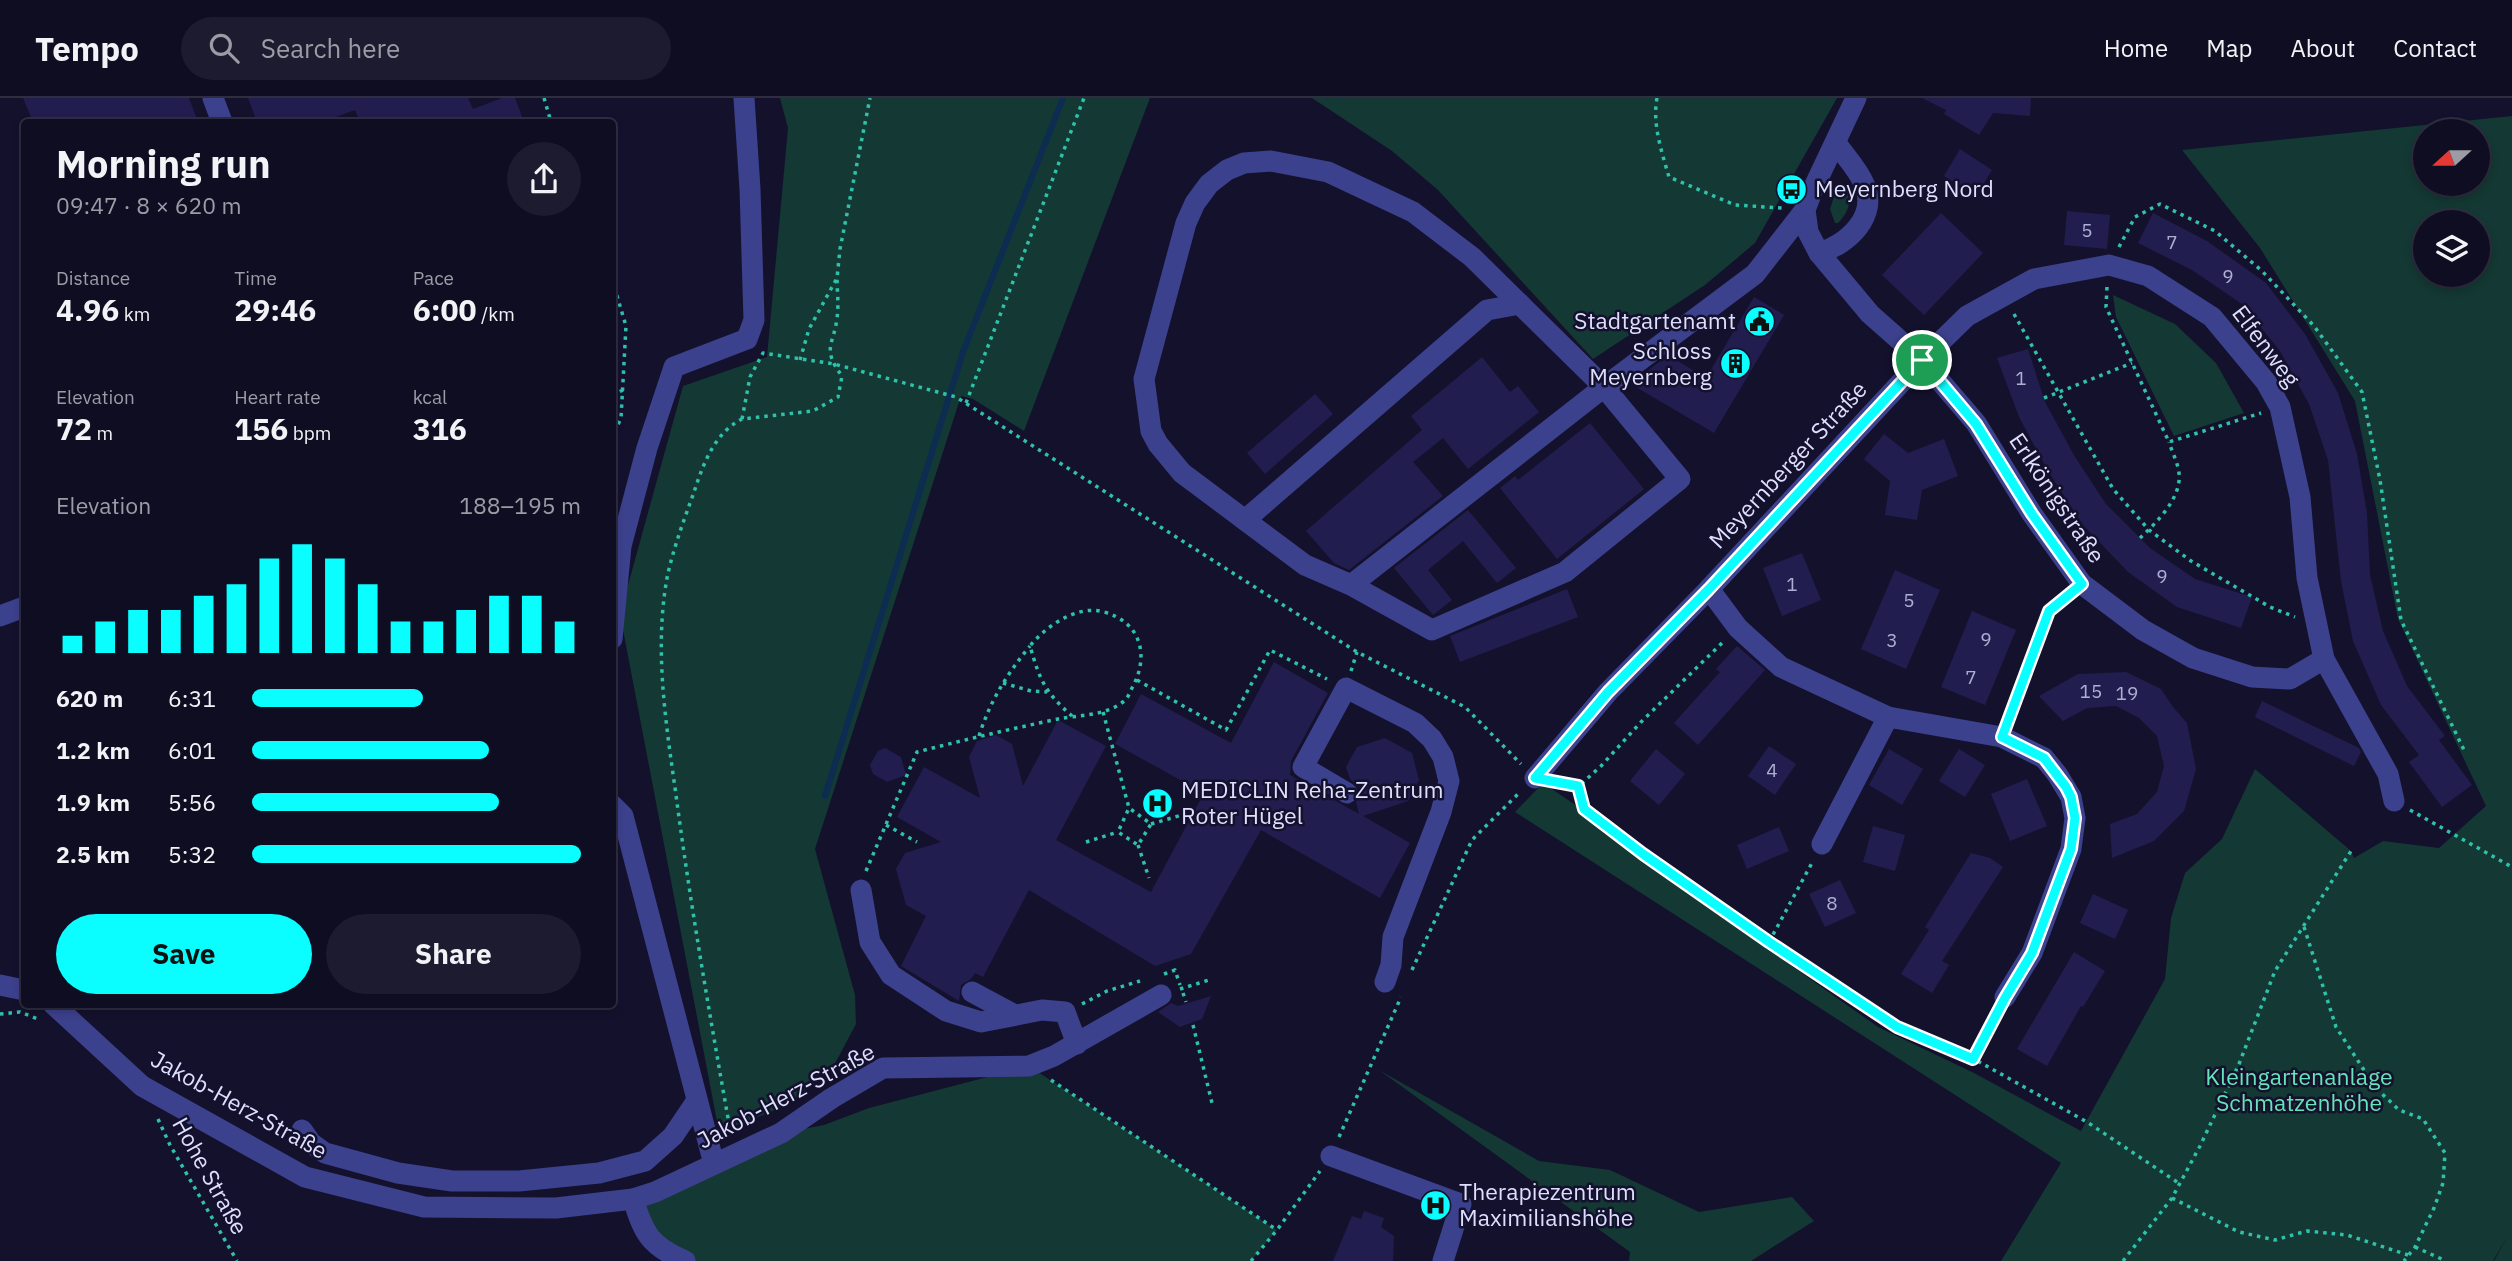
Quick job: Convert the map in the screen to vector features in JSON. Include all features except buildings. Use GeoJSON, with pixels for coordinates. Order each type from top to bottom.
{"type":"FeatureCollection","features":[{"type":"Feature","properties":{"kind":"street"},"geometry":{"type":"LineString","coordinates":[[213,98],[221,119]]}},
{"type":"Feature","properties":{"kind":"street"},"geometry":{"type":"LineString","coordinates":[[616,598],[621,546],[647,448],[674,367],[747,339],[754,320],[744,98]]}},
{"type":"Feature","properties":{"kind":"street"},"geometry":{"type":"LineString","coordinates":[[1351,585],[1604,387],[1755,274],[1805,209],[1856,98]]}},
{"type":"Feature","properties":{"kind":"street"},"geometry":{"type":"LineString","coordinates":[[1819,253],[1835,248],[1860,226],[1867,204],[1864,183],[1836,143]]}},
{"type":"Feature","properties":{"kind":"street"},"geometry":{"type":"LineString","coordinates":[[1270,161],[1328,172],[1413,212],[1472,257],[1604,387],[1680,479],[1564,572],[1432,629],[1351,585],[1304,565],[1182,473],[1151,431],[1144,379],[1185,223],[1195,203],[1209,184],[1227,170],[1244,163],[1270,161]]}},
{"type":"Feature","properties":{"kind":"street"},"geometry":{"type":"LineString","coordinates":[[1805,209],[1808,232],[1819,253],[1870,314],[1922,360]]}},
{"type":"Feature","properties":{"kind":"street","name":"Elfenweg"},"geometry":{"type":"LineString","coordinates":[[1922,360],[1967,316],[2035,279],[2109,265],[2148,276],[2212,317],[2266,382],[2280,407],[2300,497],[2307,578],[2324,659],[2388,774],[2394,801]]}},
{"type":"Feature","properties":{"kind":"street"},"geometry":{"type":"LineString","coordinates":[[1245,520],[1487,310],[1520,304]]}},
{"type":"Feature","properties":{"kind":"street","name":"Erlkönigstraße"},"geometry":{"type":"LineString","coordinates":[[1922,360],[1976,424],[2032,514],[2082,584],[2143,630],[2193,658],[2252,677],[2290,679],[2324,659]]}},
{"type":"Feature","properties":{"kind":"street","name":"Meyernberger Straße"},"geometry":{"type":"LineString","coordinates":[[1535,778],[1608,692],[1709,589],[1922,360]]}},
{"type":"Feature","properties":{"kind":"street"},"geometry":{"type":"LineString","coordinates":[[1709,589],[1738,628],[1781,667],[1888,717],[2002,737],[2044,758],[2066,787],[2075,818],[2071,849],[2032,953],[2005,998]]}},
{"type":"Feature","properties":{"kind":"street"},"geometry":{"type":"LineString","coordinates":[[0,616],[21,608]]}},
{"type":"Feature","properties":{"kind":"street"},"geometry":{"type":"LineString","coordinates":[[1347,793],[1303,767],[1346,688],[1415,723],[1432,738],[1443,757],[1449,781],[1441,812],[1393,937],[1395,974]]}},
{"type":"Feature","properties":{"kind":"street"},"geometry":{"type":"LineString","coordinates":[[1822,844],[1888,717]]}},
{"type":"Feature","properties":{"kind":"street"},"geometry":{"type":"LineString","coordinates":[[616,809],[623,816],[714,1164]]}},
{"type":"Feature","properties":{"kind":"street"},"geometry":{"type":"LineString","coordinates":[[861,890],[870,942],[891,975],[946,1011],[981,1022],[1041,1010],[1065,1012],[1077,1044]]}},
{"type":"Feature","properties":{"kind":"street"},"geometry":{"type":"LineString","coordinates":[[0,985],[21,989]]}},
{"type":"Feature","properties":{"kind":"street"},"geometry":{"type":"LineString","coordinates":[[972,992],[1013,1014]]}},
{"type":"Feature","properties":{"kind":"street","name":"Jakob-Herz-Straße"},"geometry":{"type":"LineString","coordinates":[[57,1008],[142,1086],[305,1177],[424,1207],[555,1208],[633,1199],[655,1192],[781,1133],[832,1098],[883,1068],[1029,1066],[1077,1044],[1161,995]]}},
{"type":"Feature","properties":{"kind":"street"},"geometry":{"type":"LineString","coordinates":[[302,1130],[311,1143],[325,1153],[398,1173],[452,1181],[520,1181],[599,1173],[645,1161],[673,1136],[696,1101]]}},
{"type":"Feature","properties":{"kind":"street"},"geometry":{"type":"LineString","coordinates":[[1331,1156],[1461,1204],[1443,1261]]}},
{"type":"Feature","properties":{"kind":"street"},"geometry":{"type":"LineString","coordinates":[[633,1199],[642,1227],[655,1243],[662,1251],[685,1261]]}},
{"type":"Feature","properties":{"kind":"path"},"geometry":{"type":"LineString","coordinates":[[544,98],[550,119]]}},
{"type":"Feature","properties":{"kind":"path"},"geometry":{"type":"LineString","coordinates":[[734,1155],[688,888],[664,703],[662,624],[667,579],[679,533],[703,465],[720,435],[741,419],[813,411],[838,397],[842,376],[834,364],[829,343],[837,320],[840,248],[870,98]]}},
{"type":"Feature","properties":{"kind":"path"},"geometry":{"type":"LineString","coordinates":[[967,403],[1084,98]]}},
{"type":"Feature","properties":{"kind":"path"},"geometry":{"type":"LineString","coordinates":[[1657,98],[1660,146],[1669,177],[1735,205],[1805,209]]}},
{"type":"Feature","properties":{"kind":"path"},"geometry":{"type":"LineString","coordinates":[[2140,538],[2162,515],[2174,497],[2179,475],[2169,442],[2106,307],[2109,265],[2135,217],[2160,204],[2216,231],[2262,271],[2314,326],[2362,392],[2380,480],[2401,620],[2464,750]]}},
{"type":"Feature","properties":{"kind":"path"},"geometry":{"type":"LineString","coordinates":[[800,360],[808,329],[837,278]]}},
{"type":"Feature","properties":{"kind":"path"},"geometry":{"type":"LineString","coordinates":[[616,292],[626,326],[621,418],[616,429]]}},
{"type":"Feature","properties":{"kind":"path"},"geometry":{"type":"LineString","coordinates":[[2004,296],[2113,489],[2149,530],[2191,561],[2270,607],[2317,626]]}},
{"type":"Feature","properties":{"kind":"path"},"geometry":{"type":"LineString","coordinates":[[741,419],[750,377],[763,353],[834,364],[956,397],[1357,652],[1465,707],[1535,778],[1578,786]]}},
{"type":"Feature","properties":{"kind":"path"},"geometry":{"type":"LineString","coordinates":[[2044,398],[2132,363]]}},
{"type":"Feature","properties":{"kind":"path"},"geometry":{"type":"LineString","coordinates":[[616,393],[623,390]]}},
{"type":"Feature","properties":{"kind":"path"},"geometry":{"type":"LineString","coordinates":[[2169,442],[2280,407]]}},
{"type":"Feature","properties":{"kind":"path"},"geometry":{"type":"LineString","coordinates":[[2002,737],[2049,611],[2082,584]]}},
{"type":"Feature","properties":{"kind":"path"},"geometry":{"type":"LineString","coordinates":[[861,890],[867,867],[917,752],[1072,716],[1103,712],[1125,701],[1137,680],[1142,654],[1138,637],[1130,625],[1104,611],[1085,611],[1041,632],[1003,682],[987,710],[979,736]]}},
{"type":"Feature","properties":{"kind":"path"},"geometry":{"type":"LineString","coordinates":[[1578,786],[1738,628]]}},
{"type":"Feature","properties":{"kind":"path"},"geometry":{"type":"LineString","coordinates":[[1030,646],[1047,692],[1072,716]]}},
{"type":"Feature","properties":{"kind":"path"},"geometry":{"type":"LineString","coordinates":[[1137,680],[1226,730],[1270,650],[1346,688]]}},
{"type":"Feature","properties":{"kind":"path"},"geometry":{"type":"LineString","coordinates":[[1003,682],[1031,691],[1047,692]]}},
{"type":"Feature","properties":{"kind":"path"},"geometry":{"type":"LineString","coordinates":[[1103,712],[1129,808],[1151,824]]}},
{"type":"Feature","properties":{"kind":"path"},"geometry":{"type":"LineString","coordinates":[[1251,1261],[1331,1156],[1395,974],[1472,840],[1535,778]]}},
{"type":"Feature","properties":{"kind":"path"},"geometry":{"type":"LineString","coordinates":[[1578,786],[1584,809],[1643,854],[1897,1027],[1973,1059],[2087,1122],[2180,1184]]}},
{"type":"Feature","properties":{"kind":"path"},"geometry":{"type":"LineString","coordinates":[[2394,801],[2512,867]]}},
{"type":"Feature","properties":{"kind":"path"},"geometry":{"type":"LineString","coordinates":[[1086,842],[1118,832],[1129,808]]}},
{"type":"Feature","properties":{"kind":"path"},"geometry":{"type":"LineString","coordinates":[[1138,845],[1151,824],[1185,814]]}},
{"type":"Feature","properties":{"kind":"path"},"geometry":{"type":"LineString","coordinates":[[886,825],[917,842]]}},
{"type":"Feature","properties":{"kind":"path"},"geometry":{"type":"LineString","coordinates":[[1118,832],[1138,845],[1149,878]]}},
{"type":"Feature","properties":{"kind":"path"},"geometry":{"type":"LineString","coordinates":[[1769,942],[1822,844]]}},
{"type":"Feature","properties":{"kind":"path"},"geometry":{"type":"LineString","coordinates":[[2123,1261],[2180,1184],[2239,1064],[2275,971],[2351,851]]}},
{"type":"Feature","properties":{"kind":"path"},"geometry":{"type":"LineString","coordinates":[[2304,926],[2336,1027],[2375,1087],[2399,1110],[2423,1119],[2445,1153],[2443,1183],[2434,1208],[2415,1247],[2404,1261]]}},
{"type":"Feature","properties":{"kind":"path"},"geometry":{"type":"LineString","coordinates":[[1161,995],[1209,980]]}},
{"type":"Feature","properties":{"kind":"path"},"geometry":{"type":"LineString","coordinates":[[1973,1059],[2005,998]]}},
{"type":"Feature","properties":{"kind":"path"},"geometry":{"type":"LineString","coordinates":[[1194,1025],[1213,1107]]}},
{"type":"Feature","properties":{"kind":"path"},"geometry":{"type":"LineString","coordinates":[[1029,1066],[1277,1230]]}},
{"type":"Feature","properties":{"kind":"path","name":"Hohe Straße"},"geometry":{"type":"LineString","coordinates":[[153,1108],[170,1145],[237,1261]]}},
{"type":"Feature","properties":{"kind":"path"},"geometry":{"type":"LineString","coordinates":[[2172,1198],[2239,1232],[2275,1240],[2307,1231],[2347,1234],[2408,1255]]}},
{"type":"Feature","properties":{"kind":"path"},"geometry":{"type":"LineString","coordinates":[[2415,1247],[2446,1261]]}},
{"type":"Feature","properties":{"kind":"green space"},"geometry":{"type":"Polygon","coordinates":[[[780,98],[1150,98],[1024,431],[973,399],[961,396],[815,849],[855,995],[856,1024],[830,1073],[783,1107],[719,1132],[620,614],[683,386],[767,357],[788,128],[780,98]]]}},
{"type":"Feature","properties":{"kind":"green space"},"geometry":{"type":"Polygon","coordinates":[[[1312,98],[1837,98],[1755,243],[1705,285],[1593,359],[1438,190],[1392,151],[1312,98]]]}},
{"type":"Feature","properties":{"kind":"green space","name":"Kleingartenanlage Schmatzenhöhe"},"geometry":{"type":"Polygon","coordinates":[[[2512,116],[2512,1261],[2494,1261],[2507,1237],[2493,1261],[2001,1261],[2061,1163],[1515,812],[1543,783],[1577,806],[1601,831],[1878,1027],[1974,1073],[2081,1131],[2165,979],[2171,918],[2185,873],[2222,839],[2255,769],[2351,851],[2354,858],[2383,841],[2439,848],[2486,806],[2398,619],[2355,401],[2260,248],[2182,150],[2413,126],[2413,196],[2490,196],[2490,119],[2483,119],[2512,116]]]}},
{"type":"Feature","properties":{"kind":"green space"},"geometry":{"type":"Polygon","coordinates":[[[1838,184],[1844,184],[1847,189],[1849,205],[1838,223],[1835,223],[1830,209],[1838,184]]]}},
{"type":"Feature","properties":{"kind":"green space"},"geometry":{"type":"Polygon","coordinates":[[[2113,295],[2175,324],[2216,363],[2244,413],[2174,436],[2116,317],[2113,295]]]}},
{"type":"Feature","properties":{"kind":"green space"},"geometry":{"type":"Polygon","coordinates":[[[1029,1066],[1277,1230],[1251,1261],[685,1261],[662,1251],[633,1199],[781,1133],[824,1125],[869,1108],[1029,1066]]]}},
{"type":"Feature","properties":{"kind":"green space"},"geometry":{"type":"Polygon","coordinates":[[[1379,1070],[1539,1161],[1610,1170],[1699,1212],[1792,1197],[1814,1221],[1751,1261],[1629,1261],[1630,1252],[1379,1070]]]}},
{"type":"Feature","properties":{"kind":"waterway"},"geometry":{"type":"LineString","coordinates":[[825,796],[963,352],[1063,98]]}},
{"type":"Feature","properties":{"kind":"place","name":"Meyernberg Nord"},"geometry":{"type":"Point","coordinates":[1792,189]}},
{"type":"Feature","properties":{"kind":"place","name":"Stadtgartenamt"},"geometry":{"type":"Point","coordinates":[1759,321]}},
{"type":"Feature","properties":{"kind":"place","name":"Schloss Meyernberg"},"geometry":{"type":"Point","coordinates":[1735,364]}},
{"type":"Feature","properties":{"kind":"place","name":"MEDICLIN Reha-Zentrum Roter Hügel"},"geometry":{"type":"Point","coordinates":[1158,803]}},
{"type":"Feature","properties":{"kind":"place","name":"Therapiezentrum Maximilianshöhe"},"geometry":{"type":"Point","coordinates":[1436,1205]}},
{"type":"Feature","properties":{"kind":"route"},"geometry":{"type":"LineString","coordinates":[[1922,360],[1976,424],[2032,514],[2082,584],[2049,611],[2002,737],[2044,758],[2066,787],[2075,818],[2071,849],[2032,953],[1973,1059],[1897,1027],[1769,942],[1584,809],[1578,786],[1535,778],[1608,692],[1709,589],[1922,360]]}}]}
